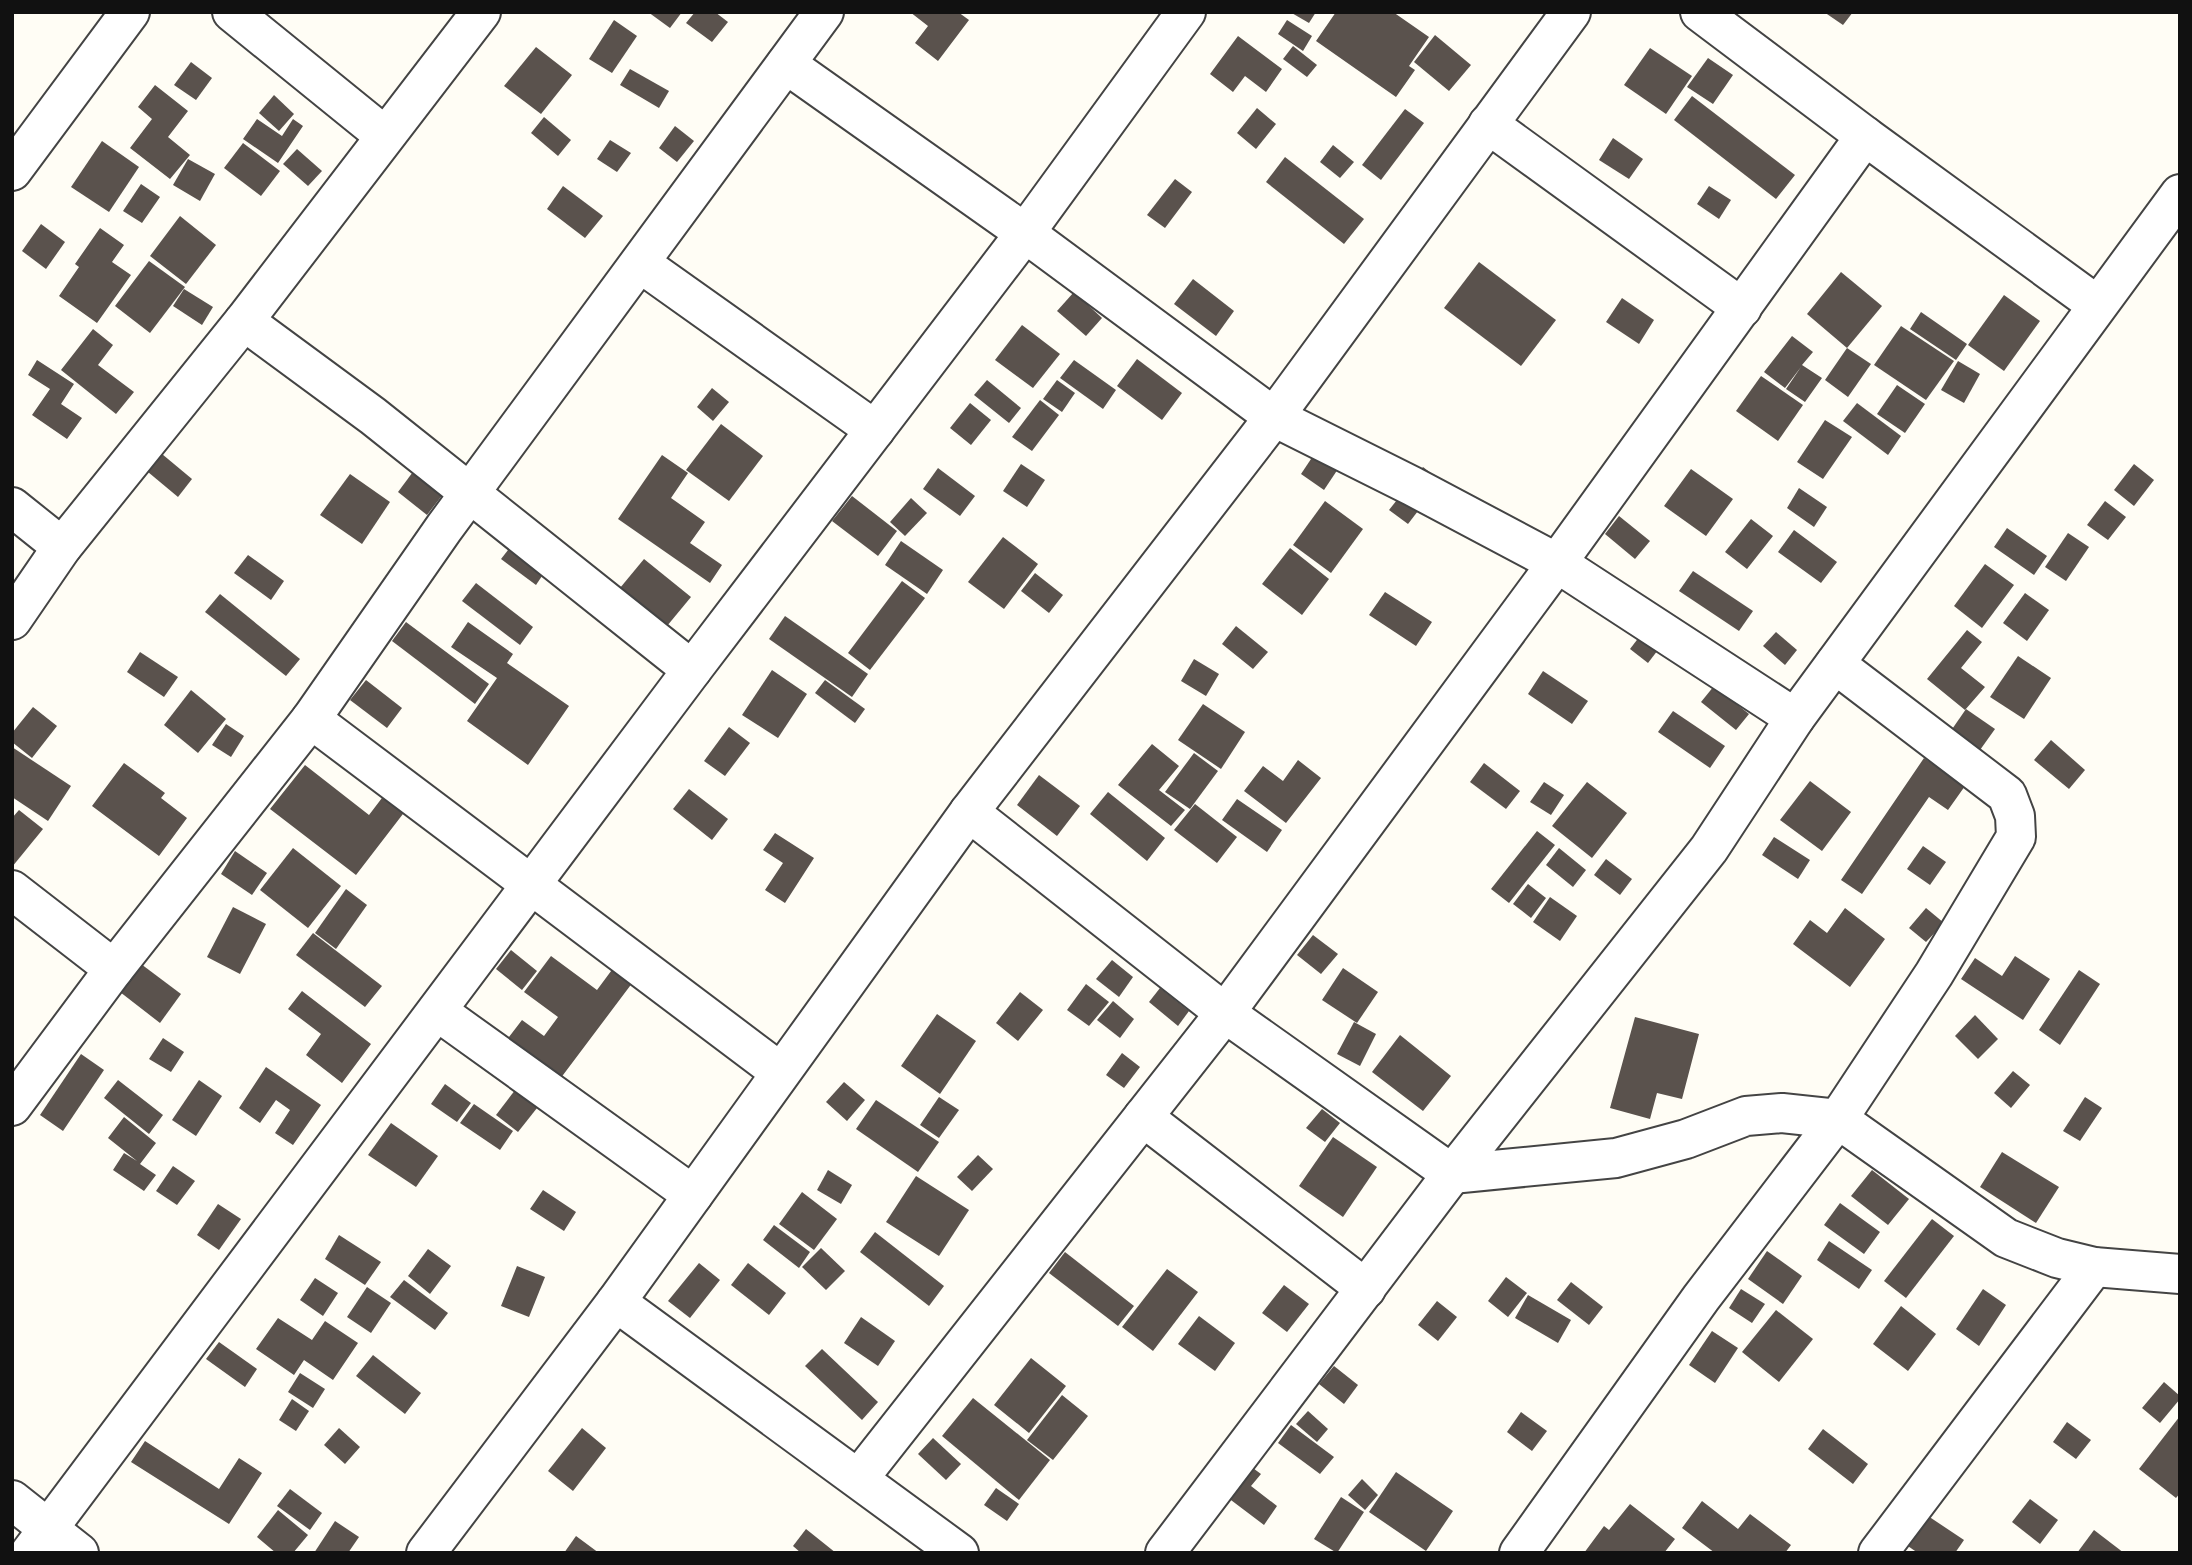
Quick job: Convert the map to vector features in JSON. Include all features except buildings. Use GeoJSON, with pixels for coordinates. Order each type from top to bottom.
{"type":"FeatureCollection","features":[{"type":"Feature","properties":{"kind":"street"},"geometry":{"type":"LineString","coordinates":[[12,171],[130,12]]}},
{"type":"Feature","properties":{"kind":"street"},"geometry":{"type":"LineString","coordinates":[[232,12],[385,136]]}},
{"type":"Feature","properties":{"kind":"street"},"geometry":{"type":"LineString","coordinates":[[12,620],[62,547],[244,321],[481,12]]}},
{"type":"Feature","properties":{"kind":"street"},"geometry":{"type":"LineString","coordinates":[[12,1106],[114,969],[311,719],[470,495],[824,12]]}},
{"type":"Feature","properties":{"kind":"street"},"geometry":{"type":"LineString","coordinates":[[39,1541],[692,670],[1024,233],[1186,12]]}},
{"type":"Feature","properties":{"kind":"street"},"geometry":{"type":"LineString","coordinates":[[426,1553],[616,1302],[969,811],[1275,417],[1571,12]]}},
{"type":"Feature","properties":{"kind":"street"},"geometry":{"type":"LineString","coordinates":[[1700,12],[2096,305]]}},
{"type":"Feature","properties":{"kind":"street"},"geometry":{"type":"LineString","coordinates":[[786,64],[1024,233],[1275,417],[1557,563],[1795,718]]}},
{"type":"Feature","properties":{"kind":"street"},"geometry":{"type":"LineString","coordinates":[[1488,124],[1742,308]]}},
{"type":"Feature","properties":{"kind":"street"},"geometry":{"type":"LineString","coordinates":[[859,1478],[1225,1013],[1557,563],[1865,136]]}},
{"type":"Feature","properties":{"kind":"street"},"geometry":{"type":"LineString","coordinates":[[1165,1553],[1452,1174],[1709,849],[1795,718],[2180,194]]}},
{"type":"Feature","properties":{"kind":"street"},"geometry":{"type":"LineString","coordinates":[[640,263],[875,430]]}},
{"type":"Feature","properties":{"kind":"street"},"geometry":{"type":"LineString","coordinates":[[244,321],[373,416],[692,670]]}},
{"type":"Feature","properties":{"kind":"street"},"geometry":{"type":"LineString","coordinates":[[12,507],[62,547]]}},
{"type":"Feature","properties":{"kind":"street"},"geometry":{"type":"LineString","coordinates":[[1519,1553],[1701,1298],[1838,1119],[1934,974],[2016,837],[2015,816],[2007,795],[1835,664]]}},
{"type":"Feature","properties":{"kind":"street"},"geometry":{"type":"LineString","coordinates":[[311,719],[780,1072]]}},
{"type":"Feature","properties":{"kind":"street"},"geometry":{"type":"LineString","coordinates":[[969,811],[1225,1013],[1452,1174],[1616,1158],[1686,1139],[1746,1116],[1782,1113],[1838,1119],[2006,1238],[2057,1258],[2094,1267],[2180,1274]]}},
{"type":"Feature","properties":{"kind":"street"},"geometry":{"type":"LineString","coordinates":[[12,890],[114,969]]}},
{"type":"Feature","properties":{"kind":"street"},"geometry":{"type":"LineString","coordinates":[[437,1011],[693,1195]]}},
{"type":"Feature","properties":{"kind":"street"},"geometry":{"type":"LineString","coordinates":[[1143,1116],[1366,1289]]}},
{"type":"Feature","properties":{"kind":"street"},"geometry":{"type":"LineString","coordinates":[[1878,1553],[2094,1267]]}},
{"type":"Feature","properties":{"kind":"street"},"geometry":{"type":"LineString","coordinates":[[616,1302],[959,1553]]}},
{"type":"Feature","properties":{"kind":"street"},"geometry":{"type":"LineString","coordinates":[[12,1500],[39,1541],[79,1553]]}}]}
